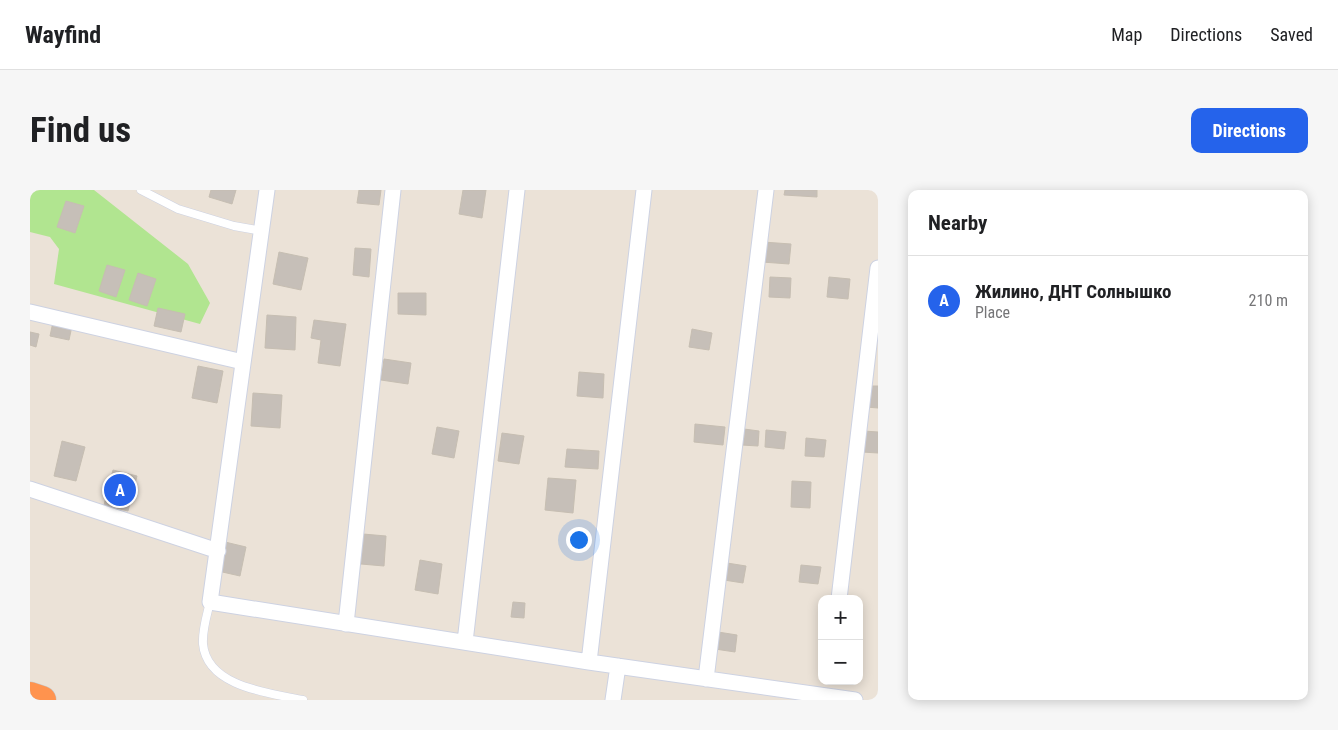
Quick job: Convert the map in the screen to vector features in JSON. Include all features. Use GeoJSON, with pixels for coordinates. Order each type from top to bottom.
{"type":"FeatureCollection","features":[{"type":"Feature","properties":{"kind":"highway"},"geometry":{"type":"LineString","coordinates":[[30,696],[42,700]]}},
{"type":"Feature","properties":{"kind":"street"},"geometry":{"type":"LineString","coordinates":[[267,190],[210,602],[706,679],[828,688],[856,700]]}},
{"type":"Feature","properties":{"kind":"street"},"geometry":{"type":"LineString","coordinates":[[346,624],[393,190]]}},
{"type":"Feature","properties":{"kind":"street"},"geometry":{"type":"LineString","coordinates":[[465,642],[517,190]]}},
{"type":"Feature","properties":{"kind":"street"},"geometry":{"type":"LineString","coordinates":[[589,662],[644,190]]}},
{"type":"Feature","properties":{"kind":"street"},"geometry":{"type":"LineString","coordinates":[[706,679],[766,190]]}},
{"type":"Feature","properties":{"kind":"street"},"geometry":{"type":"LineString","coordinates":[[839,595],[878,268]]}},
{"type":"Feature","properties":{"kind":"street"},"geometry":{"type":"LineString","coordinates":[[30,312],[243,362]]}},
{"type":"Feature","properties":{"kind":"street"},"geometry":{"type":"LineString","coordinates":[[30,489],[218,551]]}},
{"type":"Feature","properties":{"kind":"street"},"geometry":{"type":"LineString","coordinates":[[613,700],[618,666]]}},
{"type":"Feature","properties":{"kind":"lane"},"geometry":{"type":"LineString","coordinates":[[141,190],[178,208],[234,226],[262,231]]}},
{"type":"Feature","properties":{"kind":"lane"},"geometry":{"type":"LineString","coordinates":[[210,602],[204,627],[203,643],[206,656],[215,670],[235,683],[249,688],[303,700]]}},
{"type":"Feature","properties":{"kind":"green space"},"geometry":{"type":"Polygon","coordinates":[[[30,190],[94,190],[188,264],[210,303],[200,324],[54,284],[59,249],[50,237],[30,232],[30,190]]]}},
{"type":"Feature","properties":{"kind":"building"},"geometry":{"type":"Polygon","coordinates":[[[211,190],[236,190],[232,204],[209,197],[211,190]]]}},
{"type":"Feature","properties":{"kind":"building"},"geometry":{"type":"Polygon","coordinates":[[[359,190],[381,190],[379,205],[357,203],[359,190]]]}},
{"type":"Feature","properties":{"kind":"building"},"geometry":{"type":"Polygon","coordinates":[[[463,190],[486,190],[482,218],[459,214],[463,190]]]}},
{"type":"Feature","properties":{"kind":"building"},"geometry":{"type":"Polygon","coordinates":[[[785,190],[817,190],[817,197],[784,195],[785,190]]]}},
{"type":"Feature","properties":{"kind":"building"},"geometry":{"type":"Polygon","coordinates":[[[66,201],[84,206],[75,233],[57,227],[66,201]]]}},
{"type":"Feature","properties":{"kind":"building"},"geometry":{"type":"Polygon","coordinates":[[[763,242],[791,244],[789,264],[762,262],[763,242]]]}},
{"type":"Feature","properties":{"kind":"building"},"geometry":{"type":"Polygon","coordinates":[[[355,248],[371,249],[369,277],[353,275],[355,248]]]}},
{"type":"Feature","properties":{"kind":"building"},"geometry":{"type":"Polygon","coordinates":[[[279,252],[308,258],[301,290],[273,284],[279,252]]]}},
{"type":"Feature","properties":{"kind":"building"},"geometry":{"type":"Polygon","coordinates":[[[107,265],[125,270],[116,297],[99,291],[107,265]]]}},
{"type":"Feature","properties":{"kind":"building"},"geometry":{"type":"Polygon","coordinates":[[[138,273],[156,279],[147,306],[129,300],[138,273]]]}},
{"type":"Feature","properties":{"kind":"building"},"geometry":{"type":"Polygon","coordinates":[[[770,277],[791,278],[790,298],[769,297],[770,277]]]}},
{"type":"Feature","properties":{"kind":"building"},"geometry":{"type":"Polygon","coordinates":[[[829,277],[850,279],[848,299],[827,297],[829,277]]]}},
{"type":"Feature","properties":{"kind":"building"},"geometry":{"type":"Polygon","coordinates":[[[398,293],[426,293],[426,315],[398,314],[398,293]]]}},
{"type":"Feature","properties":{"kind":"building"},"geometry":{"type":"Polygon","coordinates":[[[158,308],[185,314],[181,332],[154,326],[158,308]]]}},
{"type":"Feature","properties":{"kind":"building"},"geometry":{"type":"Polygon","coordinates":[[[267,315],[296,317],[295,350],[265,348],[267,315]]]}},
{"type":"Feature","properties":{"kind":"building"},"geometry":{"type":"Polygon","coordinates":[[[314,320],[346,324],[340,366],[318,363],[321,340],[311,338],[314,320]]]}},
{"type":"Feature","properties":{"kind":"building"},"geometry":{"type":"Polygon","coordinates":[[[53,322],[72,326],[69,340],[50,336],[53,322]]]}},
{"type":"Feature","properties":{"kind":"building"},"geometry":{"type":"Polygon","coordinates":[[[692,329],[712,333],[709,350],[689,347],[692,329]]]}},
{"type":"Feature","properties":{"kind":"building"},"geometry":{"type":"Polygon","coordinates":[[[30,332],[39,334],[36,347],[30,345],[30,332]]]}},
{"type":"Feature","properties":{"kind":"building"},"geometry":{"type":"Polygon","coordinates":[[[384,359],[411,363],[408,384],[381,380],[384,359]]]}},
{"type":"Feature","properties":{"kind":"building"},"geometry":{"type":"Polygon","coordinates":[[[198,366],[223,371],[217,403],[192,398],[198,366]]]}},
{"type":"Feature","properties":{"kind":"building"},"geometry":{"type":"Polygon","coordinates":[[[579,372],[604,374],[603,398],[577,396],[579,372]]]}},
{"type":"Feature","properties":{"kind":"building"},"geometry":{"type":"Polygon","coordinates":[[[868,386],[878,386],[878,408],[866,407],[868,386]]]}},
{"type":"Feature","properties":{"kind":"building"},"geometry":{"type":"Polygon","coordinates":[[[253,393],[282,395],[280,428],[251,426],[253,393]]]}},
{"type":"Feature","properties":{"kind":"building"},"geometry":{"type":"Polygon","coordinates":[[[695,424],[725,427],[723,445],[694,442],[695,424]]]}},
{"type":"Feature","properties":{"kind":"building"},"geometry":{"type":"Polygon","coordinates":[[[437,427],[459,431],[454,458],[432,454],[437,427]]]}},
{"type":"Feature","properties":{"kind":"building"},"geometry":{"type":"Polygon","coordinates":[[[744,429],[759,431],[758,446],[742,445],[744,429]]]}},
{"type":"Feature","properties":{"kind":"building"},"geometry":{"type":"Polygon","coordinates":[[[766,430],[786,432],[784,449],[765,447],[766,430]]]}},
{"type":"Feature","properties":{"kind":"building"},"geometry":{"type":"Polygon","coordinates":[[[864,431],[878,432],[878,453],[862,452],[864,431]]]}},
{"type":"Feature","properties":{"kind":"building"},"geometry":{"type":"Polygon","coordinates":[[[502,433],[524,436],[519,464],[498,461],[502,433]]]}},
{"type":"Feature","properties":{"kind":"building"},"geometry":{"type":"Polygon","coordinates":[[[806,438],[826,440],[824,457],[805,456],[806,438]]]}},
{"type":"Feature","properties":{"kind":"building"},"geometry":{"type":"Polygon","coordinates":[[[62,441],[85,447],[76,481],[54,476],[62,441]]]}},
{"type":"Feature","properties":{"kind":"building"},"geometry":{"type":"Polygon","coordinates":[[[567,449],[599,451],[598,469],[565,467],[567,449]]]}},
{"type":"Feature","properties":{"kind":"building"},"geometry":{"type":"Polygon","coordinates":[[[113,470],[137,476],[128,511],[104,505],[113,470]]]}},
{"type":"Feature","properties":{"kind":"building"},"geometry":{"type":"Polygon","coordinates":[[[548,478],[576,480],[573,513],[545,510],[548,478]]]}},
{"type":"Feature","properties":{"kind":"building"},"geometry":{"type":"Polygon","coordinates":[[[792,481],[811,482],[810,508],[791,507],[792,481]]]}},
{"type":"Feature","properties":{"kind":"building"},"geometry":{"type":"Polygon","coordinates":[[[363,534],[386,536],[384,566],[361,564],[363,534]]]}},
{"type":"Feature","properties":{"kind":"building"},"geometry":{"type":"Polygon","coordinates":[[[225,542],[246,547],[240,576],[218,571],[225,542]]]}},
{"type":"Feature","properties":{"kind":"building"},"geometry":{"type":"Polygon","coordinates":[[[420,560],[442,564],[438,594],[415,590],[420,560]]]}},
{"type":"Feature","properties":{"kind":"building"},"geometry":{"type":"Polygon","coordinates":[[[727,563],[746,566],[743,583],[724,580],[727,563]]]}},
{"type":"Feature","properties":{"kind":"building"},"geometry":{"type":"Polygon","coordinates":[[[801,565],[821,567],[818,584],[799,582],[801,565]]]}},
{"type":"Feature","properties":{"kind":"building"},"geometry":{"type":"Polygon","coordinates":[[[513,602],[525,603],[524,618],[511,617],[513,602]]]}},
{"type":"Feature","properties":{"kind":"building"},"geometry":{"type":"Polygon","coordinates":[[[718,632],[737,635],[735,652],[715,649],[718,632]]]}},
{"type":"Feature","properties":{"kind":"place","name":"Жилино, ДНТ Солнышко"},"geometry":{"type":"Point","coordinates":[120,490]}}]}
